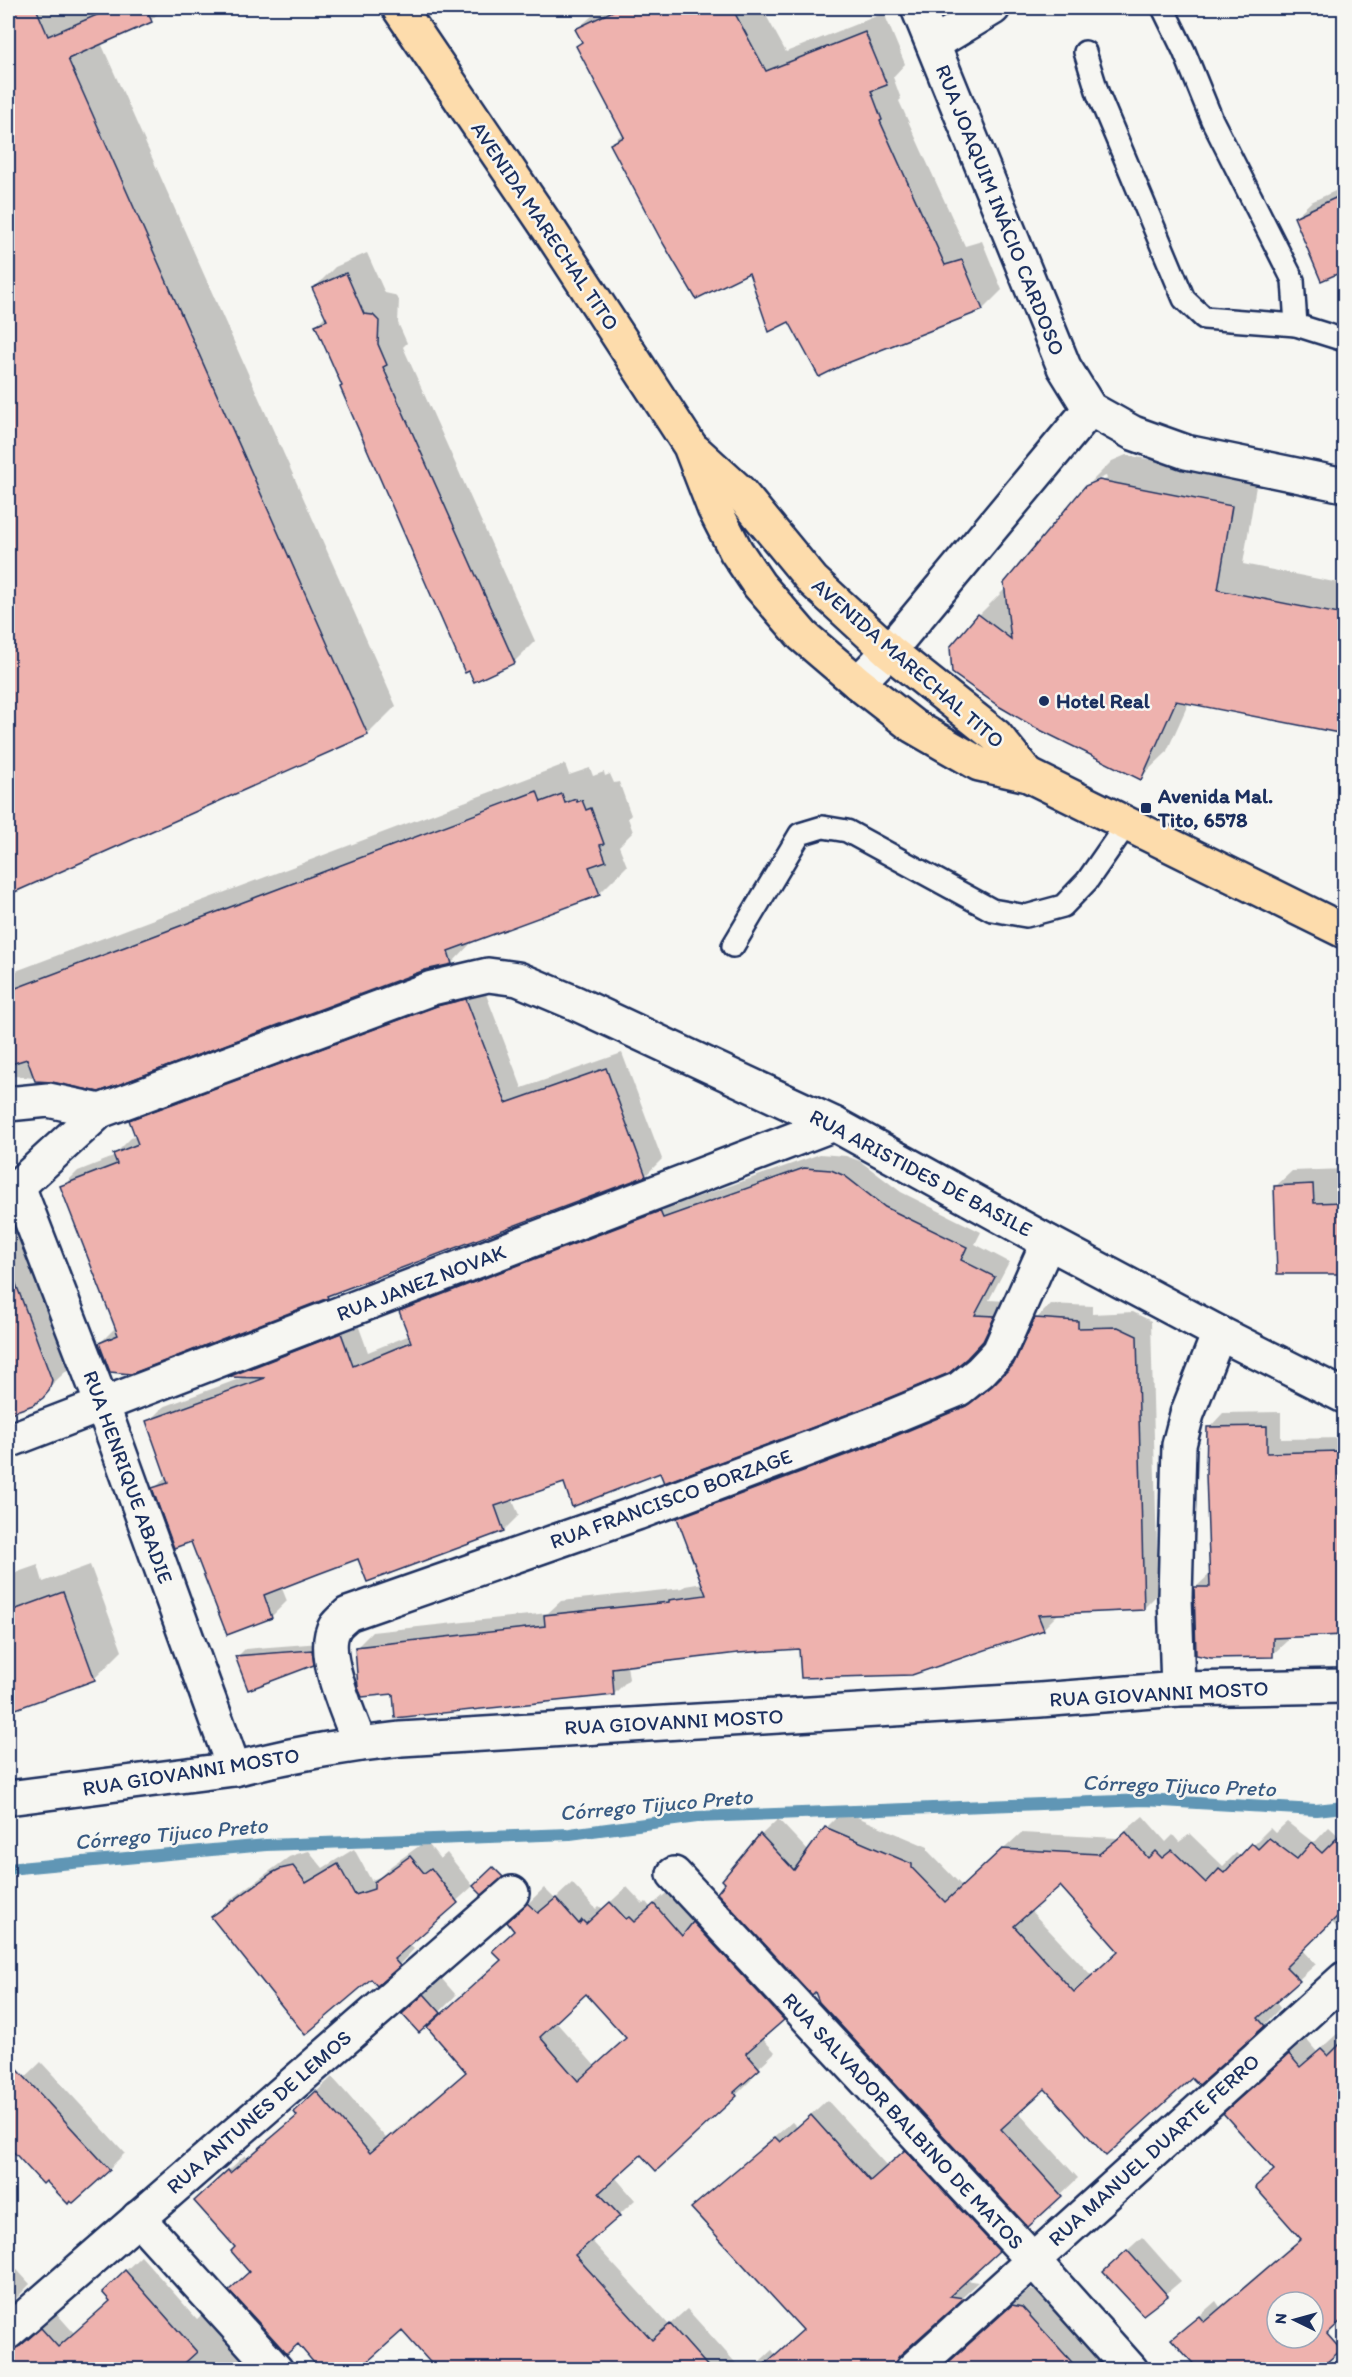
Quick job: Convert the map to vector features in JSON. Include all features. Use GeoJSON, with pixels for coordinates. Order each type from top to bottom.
{"type":"FeatureCollection","features":[{"type":"Feature","properties":{"kind":"main road","name":"AVENIDA MARECHAL TITO"},"geometry":{"type":"LineString","coordinates":[[399,8],[550,231],[690,446],[714,508],[736,551],[759,585],[803,636],[913,726],[979,764],[1028,775],[1344,931]]}},
{"type":"Feature","properties":{"kind":"main road","name":"AVENIDA MARECHAL TITO"},"geometry":{"type":"LineString","coordinates":[[690,446],[739,491],[813,580],[889,651],[996,736],[1028,775]]}},
{"type":"Feature","properties":{"kind":"street","name":"RUA JOAQUIM INÁCIO CARDOSO"},"geometry":{"type":"LineString","coordinates":[[918,8],[1064,367],[1090,409]]}},
{"type":"Feature","properties":{"kind":"street"},"geometry":{"type":"LineString","coordinates":[[933,44],[993,8]]}},
{"type":"Feature","properties":{"kind":"street"},"geometry":{"type":"LineString","coordinates":[[858,683],[889,651],[1090,409],[1133,433],[1186,452],[1344,485]]}},
{"type":"Feature","properties":{"kind":"street","name":"RUA ARISTIDES DE BASILE"},"geometry":{"type":"LineString","coordinates":[[100,1111],[432,988],[488,975],[518,979],[575,1003],[834,1124],[1048,1242],[1219,1333],[1344,1396]]}},
{"type":"Feature","properties":{"kind":"street"},"geometry":{"type":"LineString","coordinates":[[8,1104],[48,1100],[100,1111]]}},
{"type":"Feature","properties":{"kind":"street"},"geometry":{"type":"LineString","coordinates":[[13,1186],[100,1111]]}},
{"type":"Feature","properties":{"kind":"street","name":"RUA JANEZ NOVAK"},"geometry":{"type":"LineString","coordinates":[[8,1441],[834,1124]]}},
{"type":"Feature","properties":{"kind":"street","name":"RUA HENRIQUE ABADIE"},"geometry":{"type":"LineString","coordinates":[[13,1186],[102,1404],[234,1769]]}},
{"type":"Feature","properties":{"kind":"street","name":"RUA FRANCISCO BORZAGE"},"geometry":{"type":"LineString","coordinates":[[360,1744],[331,1657],[330,1640],[335,1627],[348,1614],[637,1513],[874,1424],[959,1389],[999,1352],[1048,1242]]}},
{"type":"Feature","properties":{"kind":"street"},"geometry":{"type":"LineString","coordinates":[[1178,1689],[1175,1597],[1179,1445],[1187,1414],[1219,1333]]}},
{"type":"Feature","properties":{"kind":"street","name":"RUA GIOVANNI MOSTO"},"geometry":{"type":"LineString","coordinates":[[8,1798],[234,1769],[268,1760],[360,1744],[483,1733],[1028,1701],[1178,1689],[1344,1686]]}},
{"type":"Feature","properties":{"kind":"street","name":"RUA SALVADOR BALBINO DE MATOS"},"geometry":{"type":"LineString","coordinates":[[674,1874],[1032,2259],[1131,2370]]}},
{"type":"Feature","properties":{"kind":"street","name":"RUA ANTUNES DE LEMOS"},"geometry":{"type":"LineString","coordinates":[[8,2332],[512,1893]]}},
{"type":"Feature","properties":{"kind":"street","name":"RUA MANUEL DUARTE FERRO"},"geometry":{"type":"LineString","coordinates":[[912,2370],[1032,2259],[1344,1980]]}},
{"type":"Feature","properties":{"kind":"street"},"geometry":{"type":"LineString","coordinates":[[138,2217],[276,2370]]}},
{"type":"Feature","properties":{"kind":"lane"},"geometry":{"type":"LineString","coordinates":[[1163,8],[1184,51],[1212,120],[1293,280],[1296,325]]}},
{"type":"Feature","properties":{"kind":"lane"},"geometry":{"type":"LineString","coordinates":[[1085,52],[1098,94],[1184,299],[1204,318],[1296,325],[1344,340]]}},
{"type":"Feature","properties":{"kind":"lane"},"geometry":{"type":"LineString","coordinates":[[733,946],[800,834],[823,827],[848,831],[992,910],[1026,915],[1063,906],[1087,881],[1126,825]]}},
{"type":"Feature","properties":{"kind":"building"},"geometry":{"type":"Polygon","coordinates":[[[8,8],[36,8],[48,36],[113,8],[146,8],[152,22],[68,59],[368,735],[8,895],[8,8]]]}},
{"type":"Feature","properties":{"kind":"building"},"geometry":{"type":"Polygon","coordinates":[[[619,8],[732,8],[766,71],[865,32],[887,85],[871,91],[882,120],[880,121],[945,265],[962,260],[983,310],[845,364],[819,377],[789,322],[769,332],[749,273],[696,299],[660,238],[610,144],[624,137],[576,46],[582,42],[575,29],[619,8]]]}},
{"type":"Feature","properties":{"kind":"building"},"geometry":{"type":"Polygon","coordinates":[[[1344,194],[1344,271],[1321,281],[1294,217],[1344,194]]]}},
{"type":"Feature","properties":{"kind":"building"},"geometry":{"type":"Polygon","coordinates":[[[346,273],[364,314],[373,315],[379,321],[378,344],[387,365],[383,367],[515,663],[474,682],[469,671],[465,673],[315,325],[327,320],[312,288],[346,273]]]}},
{"type":"Feature","properties":{"kind":"building"},"geometry":{"type":"Polygon","coordinates":[[[1099,480],[1232,506],[1218,590],[1344,615],[1344,734],[1176,701],[1141,780],[1036,728],[1000,707],[952,673],[950,647],[978,614],[1011,639],[1004,583],[1085,486],[1099,480]]]}},
{"type":"Feature","properties":{"kind":"building"},"geometry":{"type":"Polygon","coordinates":[[[537,791],[541,802],[562,794],[565,803],[576,799],[577,802],[582,800],[586,810],[591,808],[604,844],[600,845],[606,861],[589,867],[600,895],[448,951],[452,964],[425,970],[99,1092],[52,1082],[35,1081],[27,1059],[8,1065],[8,991],[537,791]]]}},
{"type":"Feature","properties":{"kind":"building"},"geometry":{"type":"Polygon","coordinates":[[[466,999],[506,1103],[606,1068],[646,1176],[327,1296],[328,1298],[131,1374],[110,1372],[99,1343],[118,1335],[60,1186],[117,1164],[113,1154],[138,1144],[129,1120],[437,1006],[466,999]]]}},
{"type":"Feature","properties":{"kind":"building"},"geometry":{"type":"Polygon","coordinates":[[[804,1168],[831,1170],[845,1176],[885,1207],[967,1247],[961,1260],[995,1277],[975,1315],[995,1316],[983,1341],[949,1373],[867,1407],[664,1483],[660,1473],[572,1507],[564,1483],[495,1506],[504,1531],[367,1582],[358,1559],[318,1574],[264,1595],[272,1618],[227,1635],[191,1542],[174,1548],[152,1488],[168,1483],[146,1421],[265,1378],[228,1377],[341,1333],[353,1366],[411,1342],[399,1311],[660,1211],[663,1218],[804,1168]]]}},
{"type":"Feature","properties":{"kind":"building"},"geometry":{"type":"Polygon","coordinates":[[[1313,1184],[1314,1203],[1344,1202],[1344,1274],[1277,1274],[1274,1186],[1313,1184]]]}},
{"type":"Feature","properties":{"kind":"building"},"geometry":{"type":"Polygon","coordinates":[[[10,1268],[52,1380],[49,1391],[43,1398],[33,1405],[8,1414],[8,1269],[10,1268]]]}},
{"type":"Feature","properties":{"kind":"building"},"geometry":{"type":"Polygon","coordinates":[[[1035,1318],[1078,1321],[1078,1328],[1118,1327],[1137,1336],[1144,1610],[1038,1615],[1044,1630],[912,1675],[801,1678],[799,1649],[738,1653],[612,1668],[614,1695],[395,1718],[393,1694],[362,1697],[358,1688],[355,1647],[545,1626],[544,1615],[669,1602],[669,1600],[706,1595],[677,1518],[881,1442],[966,1406],[992,1386],[1013,1365],[1035,1318]]]}},
{"type":"Feature","properties":{"kind":"building"},"geometry":{"type":"Polygon","coordinates":[[[1267,1426],[1267,1453],[1338,1451],[1339,1480],[1344,1480],[1344,1635],[1273,1638],[1273,1657],[1211,1658],[1196,1655],[1194,1587],[1210,1587],[1206,1474],[1207,1427],[1267,1426]]]}},
{"type":"Feature","properties":{"kind":"building"},"geometry":{"type":"Polygon","coordinates":[[[63,1592],[95,1680],[8,1712],[8,1612],[63,1592]]]}},
{"type":"Feature","properties":{"kind":"building"},"geometry":{"type":"Polygon","coordinates":[[[312,1650],[314,1665],[248,1690],[235,1656],[312,1650]]]}},
{"type":"Feature","properties":{"kind":"building"},"geometry":{"type":"Polygon","coordinates":[[[825,1827],[912,1864],[912,1868],[945,1902],[1002,1849],[1099,1854],[1126,1832],[1148,1858],[1155,1851],[1162,1858],[1172,1850],[1206,1883],[1219,1869],[1224,1873],[1252,1843],[1258,1849],[1269,1838],[1297,1859],[1311,1843],[1322,1853],[1344,1831],[1344,1910],[1286,1967],[1300,1981],[1258,2018],[1265,2026],[1199,2085],[1192,2078],[1106,2156],[1045,2089],[1001,2129],[1062,2196],[1028,2227],[819,2002],[815,1992],[812,1995],[717,1893],[725,1883],[722,1880],[760,1834],[794,1870],[825,1827]],[[1060,1886],[1014,1926],[1074,1992],[1118,1951],[1060,1886]]]}},
{"type":"Feature","properties":{"kind":"building"},"geometry":{"type":"Polygon","coordinates":[[[410,1856],[424,1873],[431,1868],[458,1903],[394,1959],[400,1966],[377,1986],[371,1979],[305,2035],[211,1917],[280,1869],[293,1866],[306,1883],[338,1864],[355,1895],[374,1889],[374,1882],[410,1856]]]}},
{"type":"Feature","properties":{"kind":"building"},"geometry":{"type":"Polygon","coordinates":[[[493,1867],[503,1877],[482,1895],[473,1886],[493,1867]]]}},
{"type":"Feature","properties":{"kind":"building"},"geometry":{"type":"Polygon","coordinates":[[[556,1898],[579,1924],[582,1920],[586,1924],[610,1902],[626,1919],[629,1917],[634,1922],[654,1904],[682,1936],[693,1922],[784,2020],[746,2053],[760,2069],[734,2092],[737,2096],[656,2171],[641,2155],[599,2193],[620,2216],[575,2255],[652,2340],[670,2324],[711,2370],[437,2370],[402,2331],[358,2370],[320,2370],[298,2344],[287,2354],[229,2290],[249,2272],[231,2251],[235,2247],[194,2201],[228,2170],[230,2173],[297,2116],[294,2112],[316,2091],[370,2153],[393,2135],[466,2072],[427,2027],[501,1960],[492,1951],[514,1931],[507,1922],[527,1903],[538,1913],[556,1898]],[[586,1994],[540,2037],[578,2081],[626,2038],[586,1994]]]}},
{"type":"Feature","properties":{"kind":"building"},"geometry":{"type":"Polygon","coordinates":[[[424,1994],[441,2013],[419,2033],[402,2014],[424,1994]]]}},
{"type":"Feature","properties":{"kind":"building"},"geometry":{"type":"Polygon","coordinates":[[[1344,2040],[1344,2318],[1327,2334],[1341,2350],[1318,2370],[1199,2370],[1171,2339],[1199,2316],[1204,2322],[1301,2239],[1255,2187],[1274,2170],[1223,2113],[1289,2054],[1300,2067],[1321,2049],[1328,2056],[1344,2040]]]}},
{"type":"Feature","properties":{"kind":"building"},"geometry":{"type":"Polygon","coordinates":[[[8,2059],[110,2170],[73,2203],[70,2201],[68,2204],[46,2181],[43,2184],[8,2146],[8,2059]]]}},
{"type":"Feature","properties":{"kind":"building"},"geometry":{"type":"Polygon","coordinates":[[[811,2115],[870,2181],[905,2150],[999,2251],[950,2296],[964,2298],[899,2356],[894,2364],[894,2370],[758,2370],[803,2330],[691,2208],[775,2137],[780,2142],[811,2115]]]}},
{"type":"Feature","properties":{"kind":"building"},"geometry":{"type":"Polygon","coordinates":[[[1127,2250],[1168,2296],[1143,2315],[1103,2272],[1127,2250]]]}},
{"type":"Feature","properties":{"kind":"building"},"geometry":{"type":"Polygon","coordinates":[[[125,2270],[197,2352],[177,2370],[8,2370],[8,2350],[20,2346],[41,2328],[58,2347],[110,2301],[102,2292],[125,2270]]]}},
{"type":"Feature","properties":{"kind":"building"},"geometry":{"type":"Polygon","coordinates":[[[1012,2305],[1022,2307],[1079,2370],[940,2370],[1012,2305]]]}},
{"type":"Feature","properties":{"kind":"waterway","name":"Córrego Tijuco Preto"},"geometry":{"type":"LineString","coordinates":[[8,1869],[266,1845],[570,1834],[697,1817],[1145,1800],[1316,1810],[1344,1807]]}},
{"type":"Feature","properties":{"kind":"place","name":"Hotel Real"},"geometry":{"type":"Point","coordinates":[1044,701]}},
{"type":"Feature","properties":{"kind":"place","name":"Avenida Mal. Tito, 6578"},"geometry":{"type":"Point","coordinates":[1146,808]}}]}
